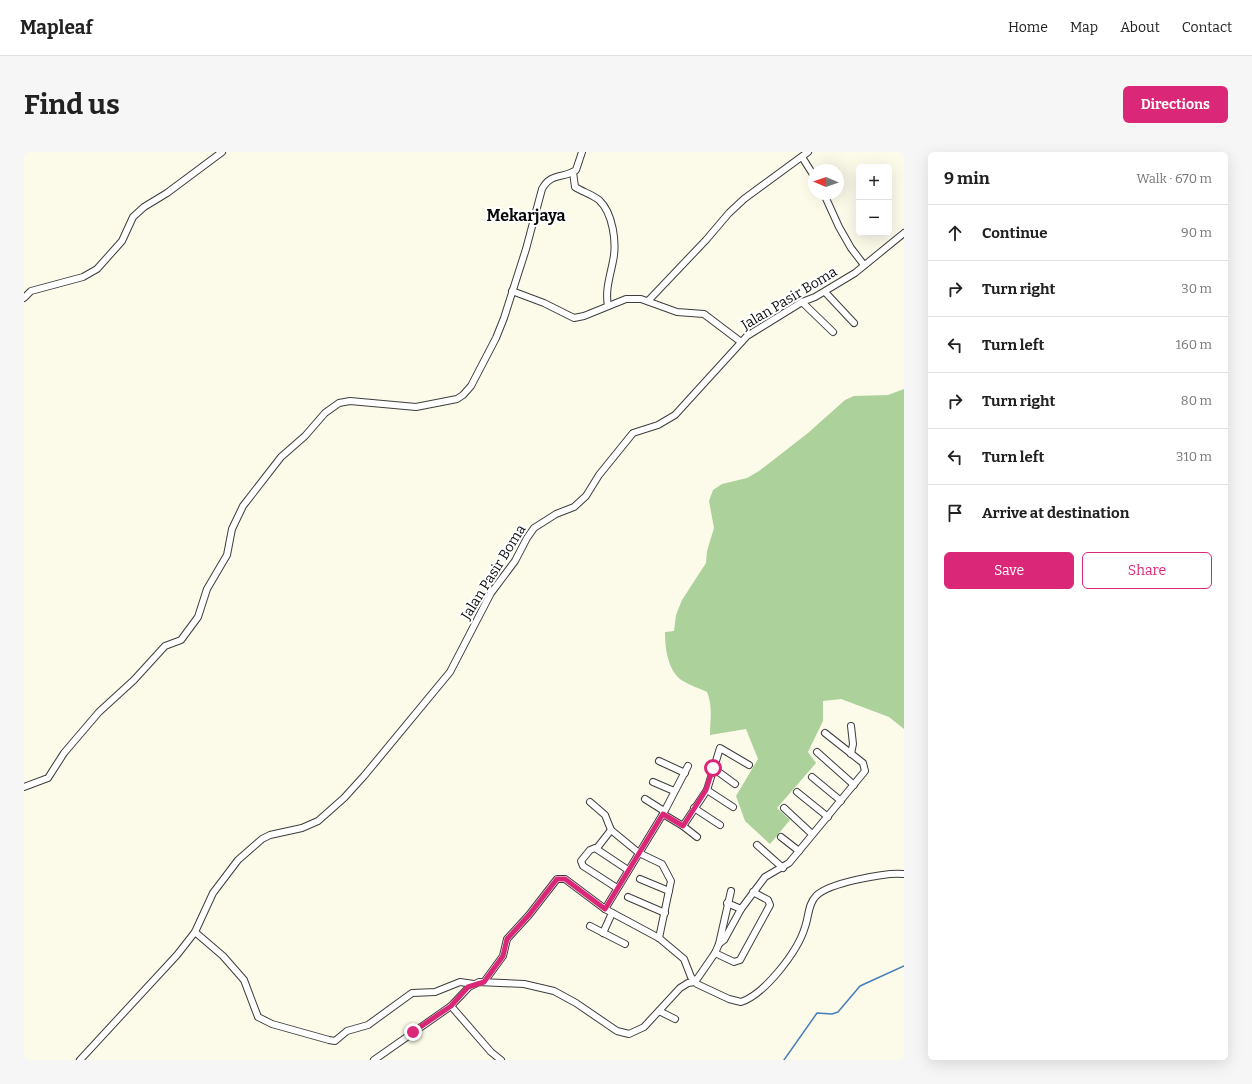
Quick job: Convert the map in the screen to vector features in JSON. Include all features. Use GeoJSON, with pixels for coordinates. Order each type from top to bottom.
{"type":"FeatureCollection","features":[{"type":"Feature","properties":{"kind":"street"},"geometry":{"type":"LineString","coordinates":[[24,298],[31,291],[83,277],[97,269],[122,241],[134,217],[144,207],[167,193],[222,152]]}},
{"type":"Feature","properties":{"kind":"street"},"geometry":{"type":"LineString","coordinates":[[24,787],[48,778],[64,753],[99,712],[134,680],[165,646],[181,640],[198,617],[208,586],[227,555],[232,529],[240,512],[281,456],[305,436],[325,413],[339,403],[362,402],[416,407],[460,397],[471,386],[496,338],[526,249],[542,189],[546,182],[556,176],[573,172],[578,166],[582,152]]}},
{"type":"Feature","properties":{"kind":"street"},"geometry":{"type":"LineString","coordinates":[[648,301],[739,204],[808,152]]}},
{"type":"Feature","properties":{"kind":"street"},"geometry":{"type":"LineString","coordinates":[[802,157],[808,166]]}},
{"type":"Feature","properties":{"kind":"street"},"geometry":{"type":"LineString","coordinates":[[573,172],[574,188],[587,193],[600,201],[609,214],[613,230],[614,252],[606,297],[608,306]]}},
{"type":"Feature","properties":{"kind":"street"},"geometry":{"type":"LineString","coordinates":[[827,200],[839,227],[851,248],[864,265]]}},
{"type":"Feature","properties":{"kind":"street","name":"Jalan Pasir Boma"},"geometry":{"type":"LineString","coordinates":[[80,1060],[158,976],[195,932],[213,893],[238,860],[262,839],[270,835],[302,828],[318,821],[354,787],[450,672],[491,593],[515,561],[530,533],[544,521],[574,507],[586,496],[599,475],[633,433],[658,425],[675,415],[696,394],[747,336],[802,302],[825,292],[855,273],[904,233]]}},
{"type":"Feature","properties":{"kind":"street"},"geometry":{"type":"LineString","coordinates":[[512,291],[574,318],[584,316],[630,298],[648,301],[677,312],[704,314],[741,342]]}},
{"type":"Feature","properties":{"kind":"street"},"geometry":{"type":"LineString","coordinates":[[825,292],[854,323]]}},
{"type":"Feature","properties":{"kind":"street"},"geometry":{"type":"LineString","coordinates":[[802,302],[833,332]]}},
{"type":"Feature","properties":{"kind":"street"},"geometry":{"type":"LineString","coordinates":[[851,726],[853,744],[851,754]]}},
{"type":"Feature","properties":{"kind":"street"},"geometry":{"type":"LineString","coordinates":[[719,944],[724,940],[741,909],[765,877],[783,868],[799,851],[866,769],[864,763],[825,733]]}},
{"type":"Feature","properties":{"kind":"street"},"geometry":{"type":"LineString","coordinates":[[683,826],[706,790],[718,750],[722,748],[749,765]]}},
{"type":"Feature","properties":{"kind":"street"},"geometry":{"type":"LineString","coordinates":[[817,752],[854,785]]}},
{"type":"Feature","properties":{"kind":"street"},"geometry":{"type":"LineString","coordinates":[[659,761],[685,773]]}},
{"type":"Feature","properties":{"kind":"street"},"geometry":{"type":"LineString","coordinates":[[605,909],[616,888],[664,812],[688,766]]}},
{"type":"Feature","properties":{"kind":"street"},"geometry":{"type":"LineString","coordinates":[[713,768],[735,784]]}},
{"type":"Feature","properties":{"kind":"street"},"geometry":{"type":"LineString","coordinates":[[812,777],[841,801]]}},
{"type":"Feature","properties":{"kind":"street"},"geometry":{"type":"LineString","coordinates":[[653,782],[674,791]]}},
{"type":"Feature","properties":{"kind":"street"},"geometry":{"type":"LineString","coordinates":[[706,790],[733,807]]}},
{"type":"Feature","properties":{"kind":"street"},"geometry":{"type":"LineString","coordinates":[[797,792],[828,817]]}},
{"type":"Feature","properties":{"kind":"street"},"geometry":{"type":"LineString","coordinates":[[645,799],[697,837]]}},
{"type":"Feature","properties":{"kind":"street"},"geometry":{"type":"LineString","coordinates":[[590,802],[604,816],[611,830],[639,853],[662,864],[670,878],[665,913],[659,938]]}},
{"type":"Feature","properties":{"kind":"street"},"geometry":{"type":"LineString","coordinates":[[694,808],[720,825]]}},
{"type":"Feature","properties":{"kind":"street"},"geometry":{"type":"LineString","coordinates":[[784,808],[812,834]]}},
{"type":"Feature","properties":{"kind":"street"},"geometry":{"type":"LineString","coordinates":[[611,830],[597,848],[590,850],[581,861],[582,864],[616,888]]}},
{"type":"Feature","properties":{"kind":"street"},"geometry":{"type":"LineString","coordinates":[[781,837],[799,851]]}},
{"type":"Feature","properties":{"kind":"street"},"geometry":{"type":"LineString","coordinates":[[757,845],[783,868]]}},
{"type":"Feature","properties":{"kind":"street"},"geometry":{"type":"LineString","coordinates":[[597,848],[628,870]]}},
{"type":"Feature","properties":{"kind":"street"},"geometry":{"type":"LineString","coordinates":[[195,932],[223,956],[244,980],[258,1017],[272,1024],[329,1040],[335,1040],[347,1031],[368,1025],[412,993],[435,992],[460,982],[474,984],[484,982],[524,984],[559,992],[624,1034],[633,1033],[644,1027],[680,988],[688,983],[695,982],[729,999],[741,1002],[745,1000],[770,980],[792,954],[803,932],[810,906],[820,892],[887,873],[904,874]]}},
{"type":"Feature","properties":{"kind":"street"},"geometry":{"type":"LineString","coordinates":[[484,982],[503,956],[507,939],[529,915],[557,879],[565,879],[605,909],[634,923],[659,938],[684,959],[695,982]]}},
{"type":"Feature","properties":{"kind":"street"},"geometry":{"type":"LineString","coordinates":[[640,879],[669,891]]}},
{"type":"Feature","properties":{"kind":"street"},"geometry":{"type":"LineString","coordinates":[[695,982],[715,953],[719,944],[727,903],[731,891]]}},
{"type":"Feature","properties":{"kind":"street"},"geometry":{"type":"LineString","coordinates":[[715,953],[734,962],[740,960],[770,905],[768,900],[753,892]]}},
{"type":"Feature","properties":{"kind":"street"},"geometry":{"type":"LineString","coordinates":[[628,897],[665,913]]}},
{"type":"Feature","properties":{"kind":"street"},"geometry":{"type":"LineString","coordinates":[[727,903],[741,909]]}},
{"type":"Feature","properties":{"kind":"street"},"geometry":{"type":"LineString","coordinates":[[603,933],[612,913]]}},
{"type":"Feature","properties":{"kind":"street"},"geometry":{"type":"LineString","coordinates":[[590,926],[625,944]]}},
{"type":"Feature","properties":{"kind":"street"},"geometry":{"type":"LineString","coordinates":[[374,1060],[451,1006],[459,996],[474,984]]}},
{"type":"Feature","properties":{"kind":"street"},"geometry":{"type":"LineString","coordinates":[[451,1006],[491,1052],[500,1060]]}},
{"type":"Feature","properties":{"kind":"street"},"geometry":{"type":"LineString","coordinates":[[659,1012],[675,1019]]}},
{"type":"Feature","properties":{"kind":"green space"},"geometry":{"type":"Polygon","coordinates":[[[904,389],[904,729],[889,717],[841,699],[823,701],[823,721],[808,752],[816,763],[777,808],[790,820],[770,844],[745,821],[736,796],[758,759],[746,729],[710,735],[711,708],[707,692],[683,681],[674,672],[668,660],[665,632],[674,631],[676,615],[682,600],[706,563],[707,551],[714,528],[709,501],[713,490],[722,484],[747,478],[759,471],[808,433],[845,400],[854,396],[888,395],[904,389]]]}},
{"type":"Feature","properties":{"kind":"waterway"},"geometry":{"type":"LineString","coordinates":[[784,1060],[817,1013],[832,1014],[838,1012],[860,986],[904,966]]}},
{"type":"Feature","properties":{"kind":"district","name":"Mekarjaya"},"geometry":{"type":"Point","coordinates":[526,215]}},
{"type":"Feature","properties":{"kind":"route"},"geometry":{"type":"LineString","coordinates":[[413,1032],[451,1006],[468,987],[479,982],[484,982],[492,969],[503,956],[507,939],[529,915],[539,900],[557,879],[565,879],[605,909],[663,814],[683,826],[706,790],[713,768]]}}]}
